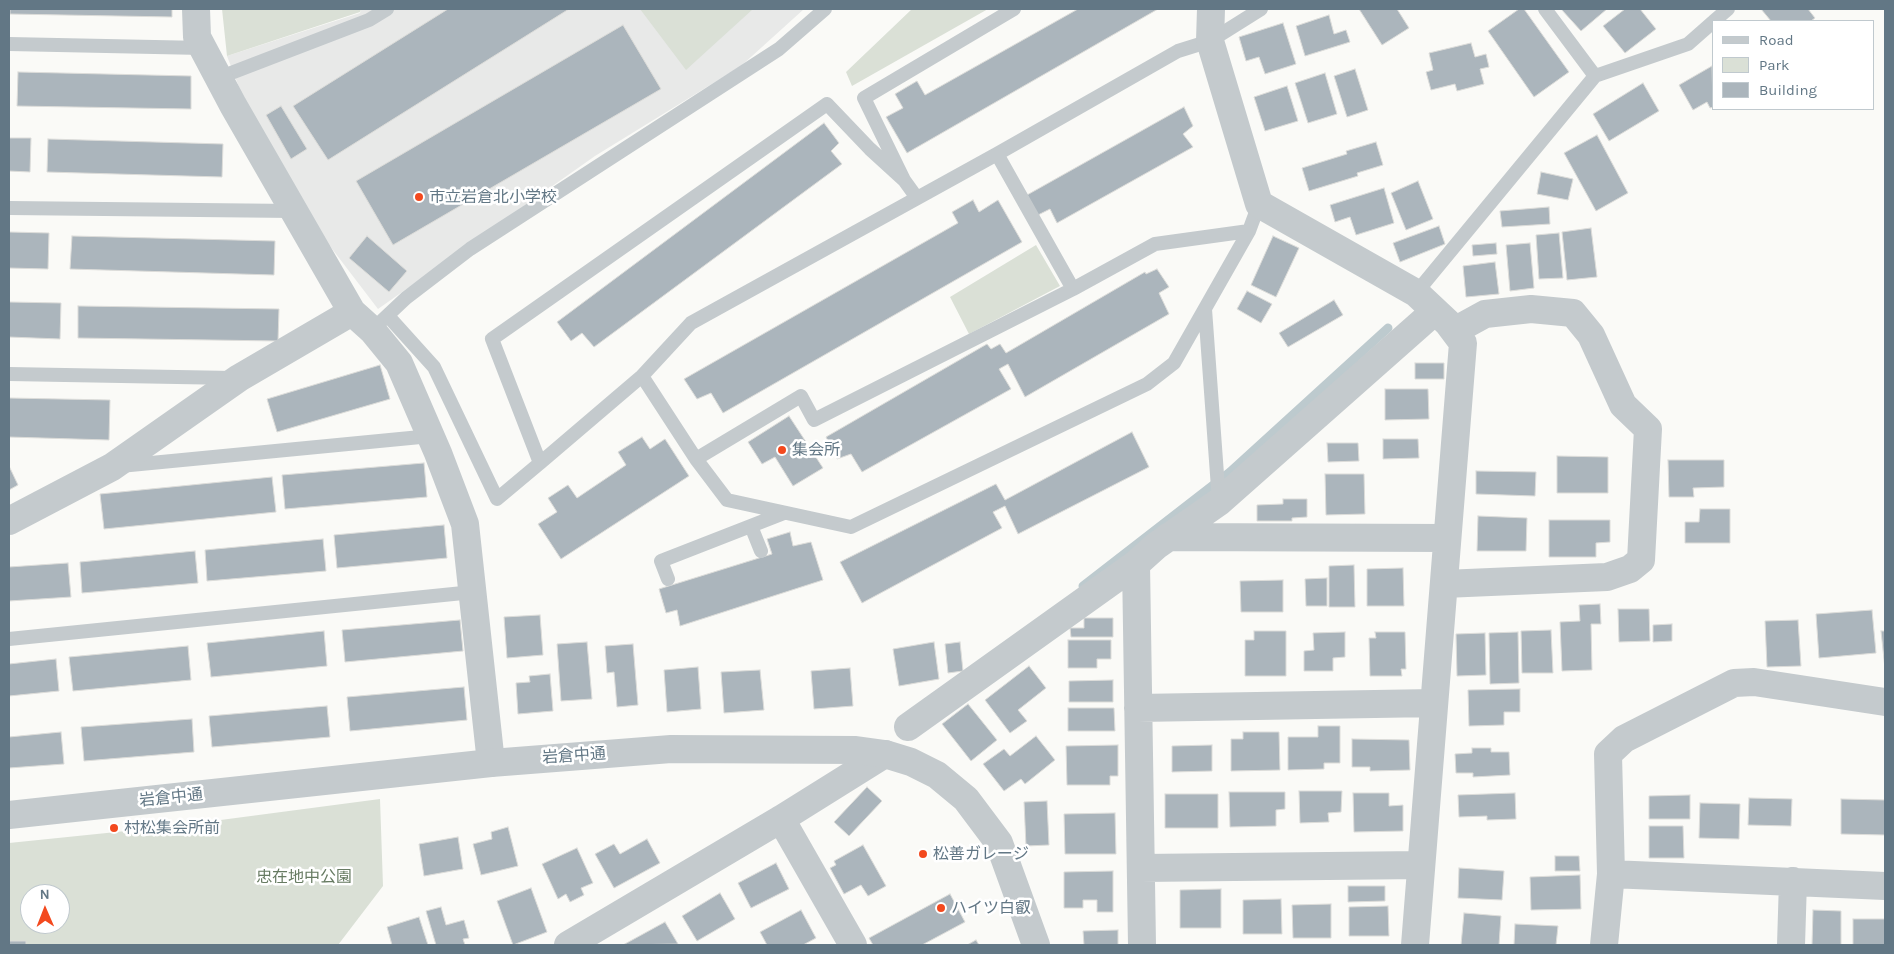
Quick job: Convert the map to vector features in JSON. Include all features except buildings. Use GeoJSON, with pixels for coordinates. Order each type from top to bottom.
{"type":"FeatureCollection","features":[{"type":"Feature","properties":{"kind":"street"},"geometry":{"type":"LineString","coordinates":[[196,9],[197,37],[218,78],[352,312],[380,323],[431,436],[465,524],[491,763]]}},
{"type":"Feature","properties":{"kind":"street"},"geometry":{"type":"LineString","coordinates":[[1211,9],[1210,41],[1259,204],[1425,302],[1454,331],[1463,343],[1415,945]]}},
{"type":"Feature","properties":{"kind":"street"},"geometry":{"type":"LineString","coordinates":[[908,727],[1136,564],[1425,302]]}},
{"type":"Feature","properties":{"kind":"street"},"geometry":{"type":"LineString","coordinates":[[1444,584],[1607,577],[1630,569],[1641,560],[1648,429],[1623,405],[1591,335],[1573,313],[1531,309],[1485,314],[1454,331]]}},
{"type":"Feature","properties":{"kind":"street"},"geometry":{"type":"LineString","coordinates":[[9,521],[112,467],[238,378],[352,312]]}},
{"type":"Feature","properties":{"kind":"street"},"geometry":{"type":"LineString","coordinates":[[1168,537],[1447,538]]}},
{"type":"Feature","properties":{"kind":"street"},"geometry":{"type":"LineString","coordinates":[[1136,564],[1142,945]]}},
{"type":"Feature","properties":{"kind":"street"},"geometry":{"type":"LineString","coordinates":[[1604,945],[1611,874],[1608,754],[1624,739],[1734,683],[1754,682],[1885,702]]}},
{"type":"Feature","properties":{"kind":"street"},"geometry":{"type":"LineString","coordinates":[[1138,708],[1434,704]]}},
{"type":"Feature","properties":{"kind":"street","name":"岩倉中通"},"geometry":{"type":"LineString","coordinates":[[9,815],[491,763],[671,749],[856,750],[885,754],[911,762],[938,775],[966,799],[999,843],[1036,945]]}},
{"type":"Feature","properties":{"kind":"street"},"geometry":{"type":"LineString","coordinates":[[568,945],[781,819],[885,754]]}},
{"type":"Feature","properties":{"kind":"street"},"geometry":{"type":"LineString","coordinates":[[781,819],[853,945]]}},
{"type":"Feature","properties":{"kind":"street"},"geometry":{"type":"LineString","coordinates":[[1141,868],[1421,865]]}},
{"type":"Feature","properties":{"kind":"street"},"geometry":{"type":"LineString","coordinates":[[1611,874],[1885,886]]}},
{"type":"Feature","properties":{"kind":"street"},"geometry":{"type":"LineString","coordinates":[[1791,945],[1793,881]]}},
{"type":"Feature","properties":{"kind":"lane"},"geometry":{"type":"LineString","coordinates":[[218,78],[370,20],[387,9]]}},
{"type":"Feature","properties":{"kind":"lane"},"geometry":{"type":"LineString","coordinates":[[824,9],[779,49],[470,249],[406,298],[380,323],[434,367],[497,499],[642,376],[691,323],[997,154],[1178,51],[1210,41],[1261,9]]}},
{"type":"Feature","properties":{"kind":"lane"},"geometry":{"type":"LineString","coordinates":[[917,198],[904,180],[864,98],[1014,9]]}},
{"type":"Feature","properties":{"kind":"lane"},"geometry":{"type":"LineString","coordinates":[[1545,9],[1595,76]]}},
{"type":"Feature","properties":{"kind":"lane"},"geometry":{"type":"LineString","coordinates":[[1715,20],[1728,9]]}},
{"type":"Feature","properties":{"kind":"lane"},"geometry":{"type":"LineString","coordinates":[[1425,302],[1595,76],[1688,44],[1712,23]]}},
{"type":"Feature","properties":{"kind":"lane"},"geometry":{"type":"LineString","coordinates":[[9,44],[203,48]]}},
{"type":"Feature","properties":{"kind":"lane"},"geometry":{"type":"LineString","coordinates":[[540,463],[492,340],[827,104],[870,149],[904,180]]}},
{"type":"Feature","properties":{"kind":"lane"},"geometry":{"type":"LineString","coordinates":[[997,154],[1073,289]]}},
{"type":"Feature","properties":{"kind":"lane"},"geometry":{"type":"LineString","coordinates":[[642,376],[696,459],[727,500],[851,527],[1147,384],[1174,363],[1249,231],[1259,204]]}},
{"type":"Feature","properties":{"kind":"lane"},"geometry":{"type":"LineString","coordinates":[[9,208],[294,211]]}},
{"type":"Feature","properties":{"kind":"lane"},"geometry":{"type":"LineString","coordinates":[[696,459],[801,396],[814,420],[1073,289],[1155,244],[1249,231]]}},
{"type":"Feature","properties":{"kind":"lane"},"geometry":{"type":"LineString","coordinates":[[1204,309],[1217,489]]}},
{"type":"Feature","properties":{"kind":"lane"},"geometry":{"type":"LineString","coordinates":[[9,374],[238,378]]}},
{"type":"Feature","properties":{"kind":"lane"},"geometry":{"type":"LineString","coordinates":[[112,467],[431,436]]}},
{"type":"Feature","properties":{"kind":"lane"},"geometry":{"type":"LineString","coordinates":[[668,579],[661,560],[785,513]]}},
{"type":"Feature","properties":{"kind":"lane"},"geometry":{"type":"LineString","coordinates":[[751,526],[761,551]]}},
{"type":"Feature","properties":{"kind":"lane"},"geometry":{"type":"LineString","coordinates":[[9,639],[473,592]]}},
{"type":"Feature","properties":{"kind":"shaded area","name":"市立岩倉北小学校"},"geometry":{"type":"Polygon","coordinates":[[[361,9],[804,9],[741,66],[595,156],[378,309],[323,237],[242,95],[227,56],[360,13],[361,9]]]}},
{"type":"Feature","properties":{"kind":"green space"},"geometry":{"type":"Polygon","coordinates":[[[222,9],[361,9],[360,12],[227,56],[222,9]]]}},
{"type":"Feature","properties":{"kind":"green space"},"geometry":{"type":"Polygon","coordinates":[[[640,9],[753,9],[686,70],[640,9]]]}},
{"type":"Feature","properties":{"kind":"green space"},"geometry":{"type":"Polygon","coordinates":[[[912,9],[988,9],[852,86],[846,72],[912,9]]]}},
{"type":"Feature","properties":{"kind":"green space"},"geometry":{"type":"Polygon","coordinates":[[[1036,245],[1060,286],[969,334],[950,297],[1036,245]]]}},
{"type":"Feature","properties":{"kind":"green space","name":"忠在地中公園"},"geometry":{"type":"Polygon","coordinates":[[[380,799],[383,886],[338,945],[9,945],[9,843],[175,826],[380,799]]]}},
{"type":"Feature","properties":{"kind":"waterway"},"geometry":{"type":"LineString","coordinates":[[1083,586],[1230,472],[1388,328]]}},
{"type":"Feature","properties":{"kind":"place","name":"市立岩倉北小学校"},"geometry":{"type":"Point","coordinates":[419,197]}},
{"type":"Feature","properties":{"kind":"place","name":"集会所"},"geometry":{"type":"Point","coordinates":[782,450]}},
{"type":"Feature","properties":{"kind":"place","name":"村松集会所前"},"geometry":{"type":"Point","coordinates":[114,828]}},
{"type":"Feature","properties":{"kind":"place","name":"松善ガレージ"},"geometry":{"type":"Point","coordinates":[923,854]}},
{"type":"Feature","properties":{"kind":"place","name":"ハイツ白叡"},"geometry":{"type":"Point","coordinates":[941,908]}}]}
